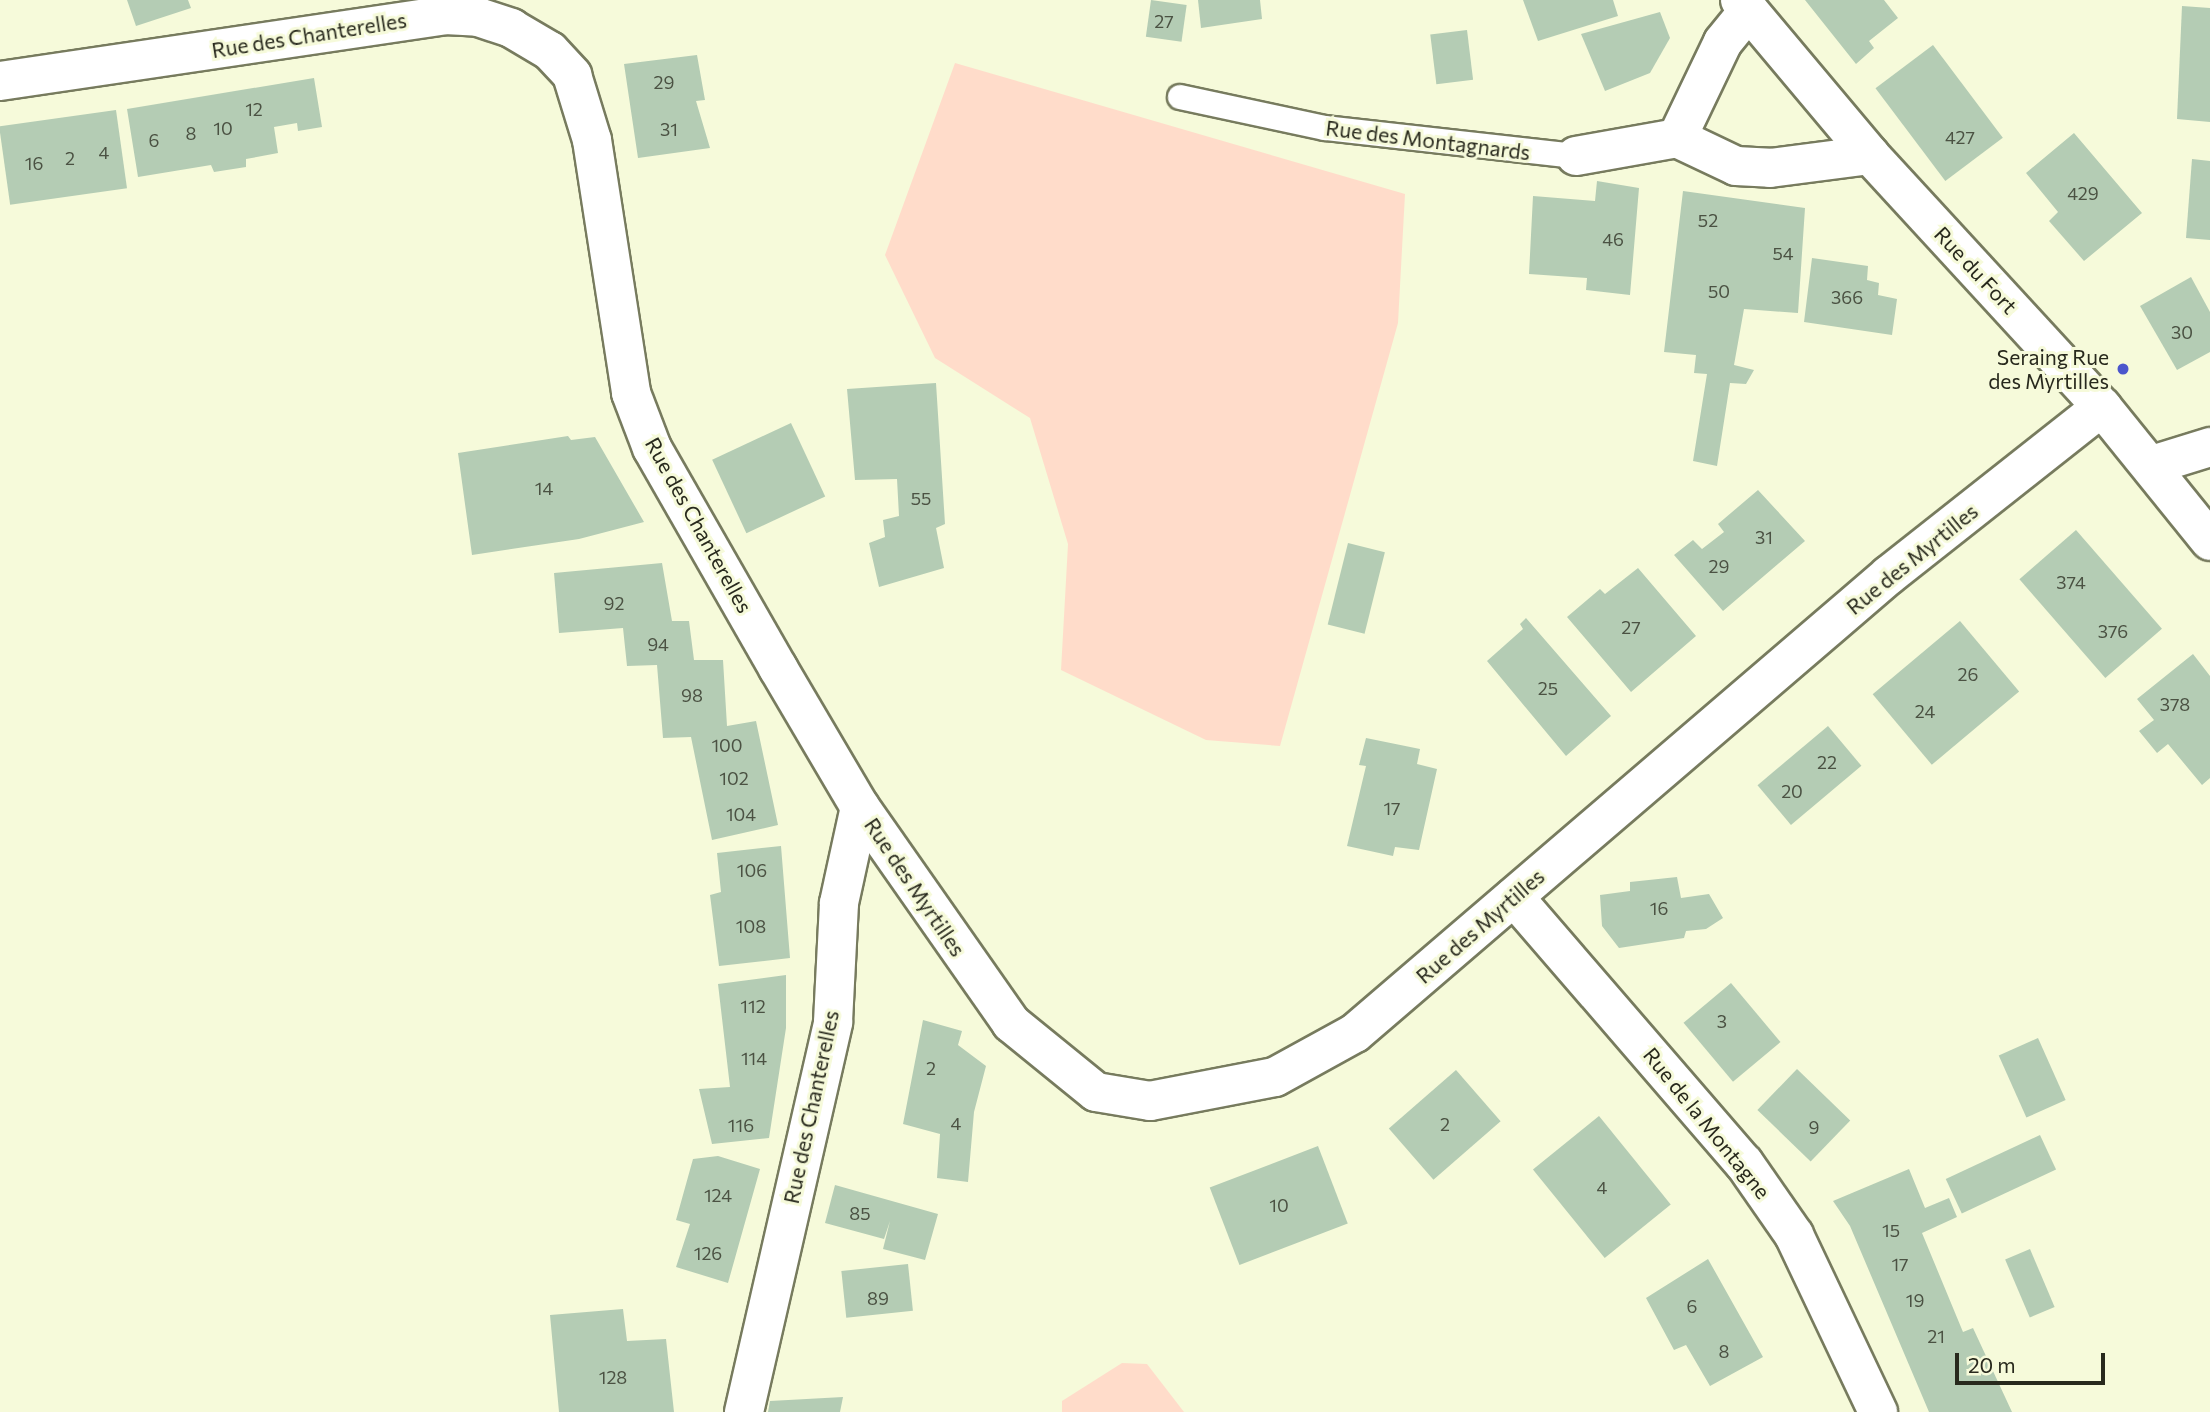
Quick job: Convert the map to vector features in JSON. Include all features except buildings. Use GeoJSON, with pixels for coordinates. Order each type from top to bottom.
{"type":"FeatureCollection","features":[{"type":"Feature","properties":{"kind":"street"},"geometry":{"type":"LineString","coordinates":[[1744,5],[1723,41],[1677,138],[1735,166],[1770,168],[1870,155]]}},
{"type":"Feature","properties":{"kind":"street","name":"Rue du Fort"},"geometry":{"type":"LineString","coordinates":[[1744,5],[1870,155],[2102,407],[2210,541]]}},
{"type":"Feature","properties":{"kind":"street","name":"Rue des Chanterelles"},"geometry":{"type":"LineString","coordinates":[[0,81],[445,15],[478,17],[511,27],[550,51],[572,75],[592,140],[631,393],[652,448],[860,807],[839,903],[833,1022],[744,1412]]}},
{"type":"Feature","properties":{"kind":"street","name":"Rue des Montagnards"},"geometry":{"type":"LineString","coordinates":[[1576,156],[1677,138]]}},
{"type":"Feature","properties":{"kind":"street","name":"Rue des Myrtilles"},"geometry":{"type":"LineString","coordinates":[[860,807],[1011,1023],[1096,1093],[1150,1101],[1275,1077],[1355,1033],[1889,575],[2102,407]]}},
{"type":"Feature","properties":{"kind":"street"},"geometry":{"type":"LineString","coordinates":[[2151,465],[2210,447]]}},
{"type":"Feature","properties":{"kind":"street","name":"Rue de la Montagne"},"geometry":{"type":"LineString","coordinates":[[1514,897],[1744,1163],[1794,1235],[1844,1331],[1878,1412]]}},
{"type":"Feature","properties":{"kind":"lane","name":"Rue des Montagnards"},"geometry":{"type":"LineString","coordinates":[[1180,97],[1325,128],[1576,156]]}},
{"type":"Feature","properties":{"kind":"shaded area"},"geometry":{"type":"Polygon","coordinates":[[[955,63],[1405,194],[1398,323],[1280,746],[1206,740],[1061,670],[1068,544],[1030,418],[935,358],[885,255],[955,63]]]}},
{"type":"Feature","properties":{"kind":"shaded area"},"geometry":{"type":"Polygon","coordinates":[[[1122,1363],[1147,1364],[1184,1412],[1062,1412],[1062,1401],[1122,1363]]]}},
{"type":"Feature","properties":{"kind":"place","name":"Seraing Rue des Myrtilles"},"geometry":{"type":"Point","coordinates":[2123,369]}}]}
